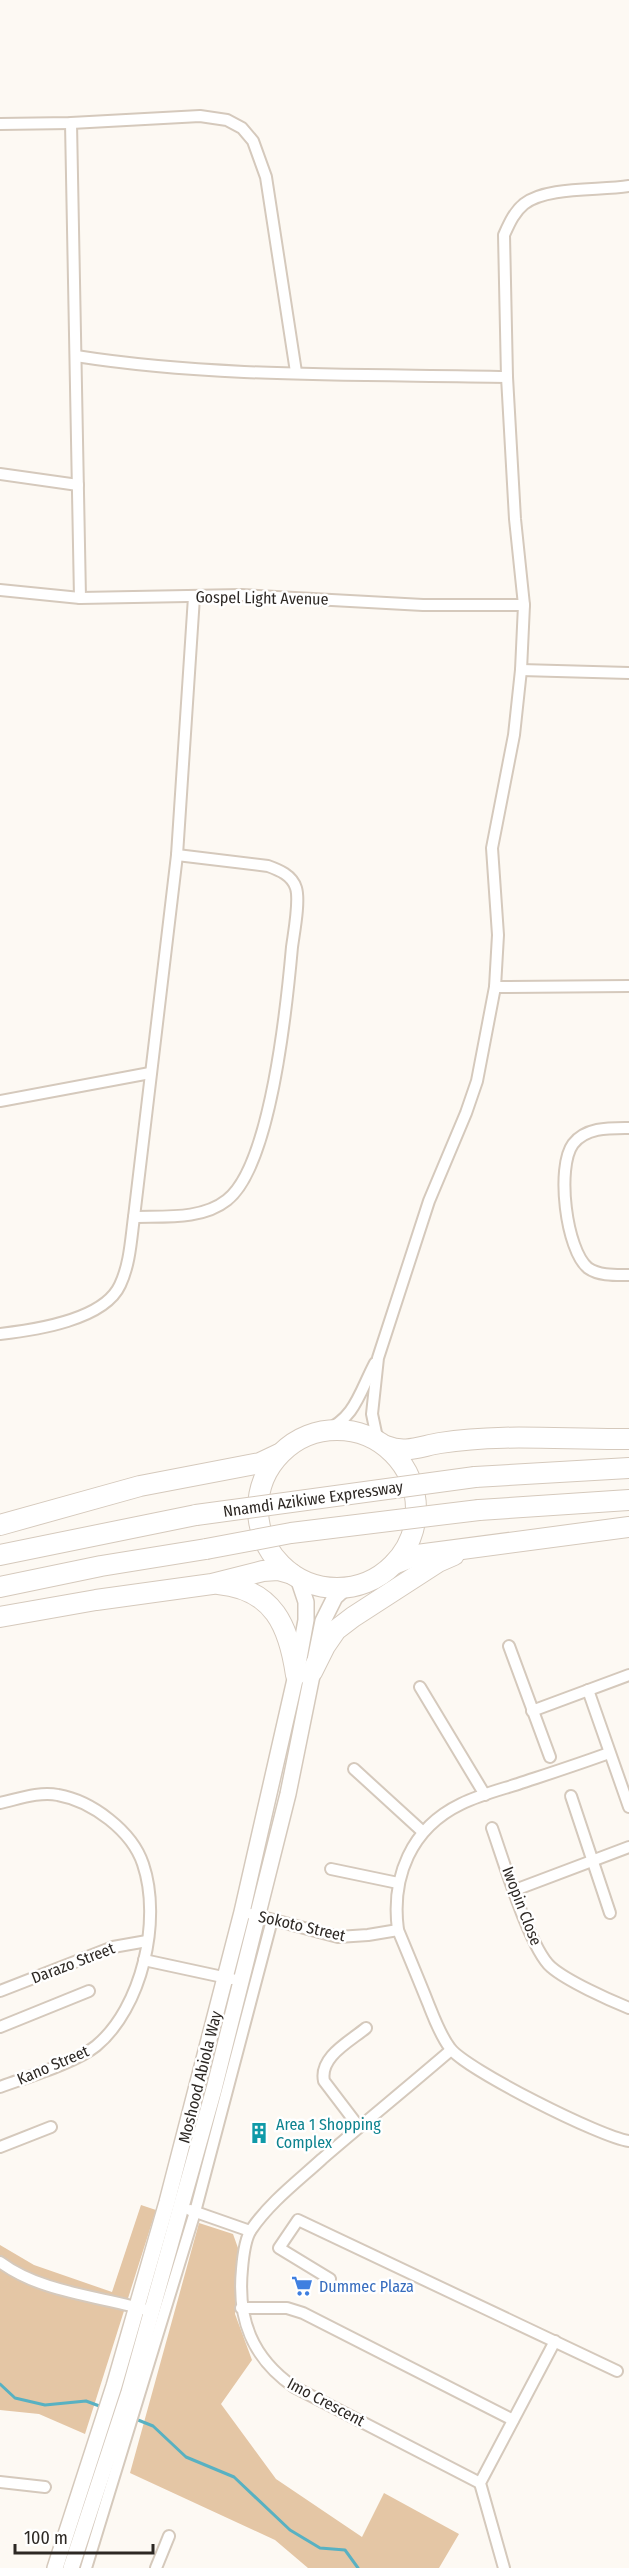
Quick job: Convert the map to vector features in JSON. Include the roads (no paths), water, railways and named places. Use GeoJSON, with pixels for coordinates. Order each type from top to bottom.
{"type":"FeatureCollection","features":[{"type":"Feature","properties":{"kind":"highway"},"geometry":{"type":"LineString","coordinates":[[0,1525],[140,1486],[260,1463],[302,1438],[324,1431],[344,1430],[364,1434],[399,1450],[504,1437],[629,1439]]}},
{"type":"Feature","properties":{"kind":"highway"},"geometry":{"type":"LineString","coordinates":[[384,1445],[407,1473],[416,1506],[409,1540],[401,1555],[389,1568]]}},
{"type":"Feature","properties":{"kind":"highway"},"geometry":{"type":"LineString","coordinates":[[283,1451],[270,1466],[262,1485],[258,1505],[259,1525],[266,1544],[277,1561],[295,1576]]}},
{"type":"Feature","properties":{"kind":"highway","name":"Nnamdi Azikiwe Expressway"},"geometry":{"type":"LineString","coordinates":[[0,1555],[98,1533],[196,1515],[475,1477],[629,1468]]}},
{"type":"Feature","properties":{"kind":"highway","name":"Nnamdi Azikiwe Expressway"},"geometry":{"type":"LineString","coordinates":[[0,1587],[101,1566],[291,1533],[479,1510],[629,1500]]}},
{"type":"Feature","properties":{"kind":"highway"},"geometry":{"type":"LineString","coordinates":[[0,1617],[96,1600],[212,1584],[271,1570],[329,1588],[346,1587],[369,1580],[400,1560],[417,1554],[629,1527]]}},
{"type":"Feature","properties":{"kind":"highway"},"geometry":{"type":"LineString","coordinates":[[304,1674],[344,1623],[438,1562],[471,1548]]}},
{"type":"Feature","properties":{"kind":"highway"},"geometry":{"type":"LineString","coordinates":[[212,1584],[228,1585],[252,1594],[276,1614],[288,1634],[304,1674]]}},
{"type":"Feature","properties":{"kind":"main road","name":"Moshood Abiola Way"},"geometry":{"type":"LineString","coordinates":[[69,2567],[129,2392],[153,2312],[242,1981],[265,1918],[288,1794],[304,1674],[307,1609],[295,1576]]}},
{"type":"Feature","properties":{"kind":"main road","name":"Moshood Abiola Way"},"geometry":{"type":"LineString","coordinates":[[69,2567],[96,2440],[137,2307],[181,2207],[225,1978],[304,1674],[326,1613],[335,1597],[346,1587]]}},
{"type":"Feature","properties":{"kind":"street"},"geometry":{"type":"LineString","coordinates":[[0,124],[71,123],[200,116],[227,120],[242,128],[253,141],[266,177],[296,372]]}},
{"type":"Feature","properties":{"kind":"street"},"geometry":{"type":"LineString","coordinates":[[71,123],[80,598]]}},
{"type":"Feature","properties":{"kind":"street"},"geometry":{"type":"LineString","coordinates":[[324,1431],[335,1427],[347,1418],[378,1358],[422,1221],[477,1081],[485,1050],[495,987],[498,936],[492,848],[514,735],[521,670],[524,604],[514,519],[507,377],[504,235],[512,218],[523,204],[538,195],[629,186]]}},
{"type":"Feature","properties":{"kind":"street"},"geometry":{"type":"LineString","coordinates":[[76,356],[163,367],[507,377]]}},
{"type":"Feature","properties":{"kind":"street"},"geometry":{"type":"LineString","coordinates":[[0,474],[78,485]]}},
{"type":"Feature","properties":{"kind":"street","name":"Gospel Light Avenue"},"geometry":{"type":"LineString","coordinates":[[0,590],[80,598],[242,595],[423,605],[524,604]]}},
{"type":"Feature","properties":{"kind":"street"},"geometry":{"type":"LineString","coordinates":[[0,1334],[40,1328],[85,1315],[114,1296],[125,1273],[134,1217],[177,855],[194,597]]}},
{"type":"Feature","properties":{"kind":"street"},"geometry":{"type":"LineString","coordinates":[[521,670],[629,673]]}},
{"type":"Feature","properties":{"kind":"street"},"geometry":{"type":"LineString","coordinates":[[134,1217],[195,1214],[207,1211],[226,1201],[240,1186],[255,1151],[274,1083],[286,1015],[297,888],[291,879],[268,866],[177,855]]}},
{"type":"Feature","properties":{"kind":"street"},"geometry":{"type":"LineString","coordinates":[[495,987],[629,986]]}},
{"type":"Feature","properties":{"kind":"street"},"geometry":{"type":"LineString","coordinates":[[0,1101],[150,1073]]}},
{"type":"Feature","properties":{"kind":"street"},"geometry":{"type":"LineString","coordinates":[[629,1128],[594,1130],[573,1144],[566,1160],[564,1175],[574,1247],[588,1268],[601,1273],[629,1275]]}},
{"type":"Feature","properties":{"kind":"street"},"geometry":{"type":"LineString","coordinates":[[378,1358],[372,1414],[376,1433],[384,1445]]}},
{"type":"Feature","properties":{"kind":"street"},"geometry":{"type":"LineString","coordinates":[[509,1646],[550,1757]]}},
{"type":"Feature","properties":{"kind":"street"},"geometry":{"type":"LineString","coordinates":[[532,1711],[629,1675]]}},
{"type":"Feature","properties":{"kind":"street"},"geometry":{"type":"LineString","coordinates":[[420,1687],[485,1795]]}},
{"type":"Feature","properties":{"kind":"street"},"geometry":{"type":"LineString","coordinates":[[588,1690],[629,1807]]}},
{"type":"Feature","properties":{"kind":"street"},"geometry":{"type":"LineString","coordinates":[[609,1753],[485,1795],[461,1804],[441,1816],[423,1832],[406,1859],[398,1883],[398,1930],[437,2025],[451,2050],[480,2072],[608,2136],[629,2141]]}},
{"type":"Feature","properties":{"kind":"street"},"geometry":{"type":"LineString","coordinates":[[354,1768],[423,1832]]}},
{"type":"Feature","properties":{"kind":"street","name":"Kano Street"},"geometry":{"type":"LineString","coordinates":[[0,1803],[28,1796],[56,1794],[98,1811],[131,1842],[143,1863],[149,1888],[150,1912],[144,1960],[126,2008],[117,2022],[96,2046],[83,2054],[0,2087]]}},
{"type":"Feature","properties":{"kind":"street"},"geometry":{"type":"LineString","coordinates":[[571,1796],[610,1913]]}},
{"type":"Feature","properties":{"kind":"street","name":"Iwopin Close"},"geometry":{"type":"LineString","coordinates":[[492,1828],[532,1935],[550,1966],[563,1975],[629,2008]]}},
{"type":"Feature","properties":{"kind":"street"},"geometry":{"type":"LineString","coordinates":[[515,1890],[629,1847]]}},
{"type":"Feature","properties":{"kind":"street"},"geometry":{"type":"LineString","coordinates":[[331,1869],[398,1883]]}},
{"type":"Feature","properties":{"kind":"street","name":"Sokoto Street"},"geometry":{"type":"LineString","coordinates":[[242,1912],[338,1936],[368,1935],[398,1930]]}},
{"type":"Feature","properties":{"kind":"street"},"geometry":{"type":"LineString","coordinates":[[69,2567],[134,2412],[181,2207],[265,1918]]}},
{"type":"Feature","properties":{"kind":"street","name":"Darazo Street"},"geometry":{"type":"LineString","coordinates":[[0,1991],[113,1947],[147,1941]]}},
{"type":"Feature","properties":{"kind":"street"},"geometry":{"type":"LineString","coordinates":[[144,1960],[242,1981]]}},
{"type":"Feature","properties":{"kind":"street"},"geometry":{"type":"LineString","coordinates":[[0,2027],[88,1991]]}},
{"type":"Feature","properties":{"kind":"street"},"geometry":{"type":"LineString","coordinates":[[360,2127],[324,2081],[322,2074],[327,2060],[366,2028]]}},
{"type":"Feature","properties":{"kind":"street","name":"Imo Crescent"},"geometry":{"type":"LineString","coordinates":[[451,2050],[283,2193],[250,2231],[242,2259],[241,2308],[256,2349],[278,2376],[294,2387],[480,2483]]}},
{"type":"Feature","properties":{"kind":"street"},"geometry":{"type":"LineString","coordinates":[[0,2148],[51,2127]]}},
{"type":"Feature","properties":{"kind":"street"},"geometry":{"type":"LineString","coordinates":[[181,2207],[250,2231]]}},
{"type":"Feature","properties":{"kind":"street"},"geometry":{"type":"LineString","coordinates":[[330,2279],[279,2248],[298,2220],[617,2371]]}},
{"type":"Feature","properties":{"kind":"street"},"geometry":{"type":"LineString","coordinates":[[0,2262],[18,2274],[44,2284],[153,2312]]}},
{"type":"Feature","properties":{"kind":"street"},"geometry":{"type":"LineString","coordinates":[[241,2308],[287,2308],[303,2313],[513,2420]]}},
{"type":"Feature","properties":{"kind":"street"},"geometry":{"type":"LineString","coordinates":[[504,2568],[480,2483],[555,2341]]}},
{"type":"Feature","properties":{"kind":"street"},"geometry":{"type":"LineString","coordinates":[[0,2482],[45,2487]]}},
{"type":"Feature","properties":{"kind":"street"},"geometry":{"type":"LineString","coordinates":[[156,2568],[169,2536]]}},
{"type":"Feature","properties":{"kind":"waterway"},"geometry":{"type":"LineString","coordinates":[[0,2384],[15,2398],[45,2405],[86,2401],[102,2407]]}},
{"type":"Feature","properties":{"kind":"waterway"},"geometry":{"type":"LineString","coordinates":[[133,2418],[153,2426],[186,2457],[234,2477],[290,2530],[320,2548],[345,2550],[358,2568]]}},
{"type":"Feature","properties":{"kind":"place","name":"Area 1 Shopping Complex"},"geometry":{"type":"Point","coordinates":[259,2133]}},
{"type":"Feature","properties":{"kind":"place","name":"Dummec Plaza"},"geometry":{"type":"Point","coordinates":[302,2286]}}]}
